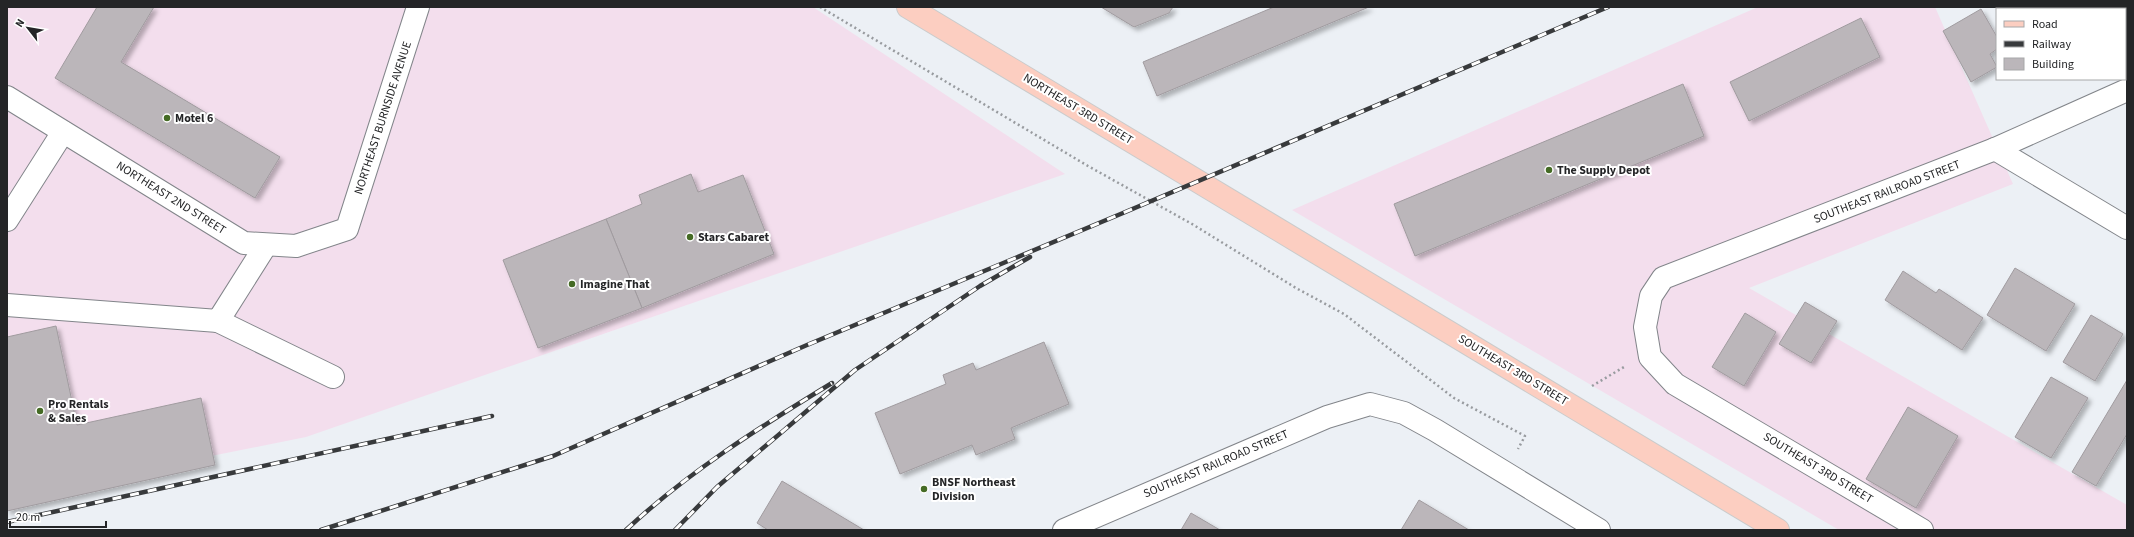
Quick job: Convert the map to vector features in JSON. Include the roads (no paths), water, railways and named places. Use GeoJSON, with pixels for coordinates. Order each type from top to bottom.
{"type":"FeatureCollection","features":[{"type":"Feature","properties":{"kind":"main road","name":"NORTHEAST 3RD STREET"},"geometry":{"type":"LineString","coordinates":[[908,7],[1248,210]]}},
{"type":"Feature","properties":{"kind":"main road","name":"SOUTHEAST 3RD STREET"},"geometry":{"type":"LineString","coordinates":[[1248,210],[1778,530]]}},
{"type":"Feature","properties":{"kind":"street","name":"NORTHEAST BURNSIDE AVENUE"},"geometry":{"type":"LineString","coordinates":[[347,229],[418,7]]}},
{"type":"Feature","properties":{"kind":"street","name":"SOUTHEAST RAILROAD STREET"},"geometry":{"type":"LineString","coordinates":[[1650,357],[1645,326],[1652,296],[1663,278],[1995,150],[2127,90]]}},
{"type":"Feature","properties":{"kind":"street","name":"NORTHEAST 2ND STREET"},"geometry":{"type":"LineString","coordinates":[[7,97],[244,243],[296,246],[347,229]]}},
{"type":"Feature","properties":{"kind":"street"},"geometry":{"type":"LineString","coordinates":[[7,220],[63,132]]}},
{"type":"Feature","properties":{"kind":"street"},"geometry":{"type":"LineString","coordinates":[[1995,150],[2127,228]]}},
{"type":"Feature","properties":{"kind":"street"},"geometry":{"type":"LineString","coordinates":[[218,321],[266,245]]}},
{"type":"Feature","properties":{"kind":"street"},"geometry":{"type":"LineString","coordinates":[[7,305],[218,321],[333,377]]}},
{"type":"Feature","properties":{"kind":"street","name":"SOUTHEAST 3RD STREET"},"geometry":{"type":"LineString","coordinates":[[1650,357],[1675,384],[1922,530]]}},
{"type":"Feature","properties":{"kind":"street","name":"SOUTHEAST RAILROAD STREET"},"geometry":{"type":"LineString","coordinates":[[1064,530],[1327,417],[1370,404],[1404,413],[1504,472],[1596,529]]}},
{"type":"Feature","properties":{"kind":"railway"},"geometry":{"type":"LineString","coordinates":[[321,530],[553,456],[807,345],[1123,213],[1608,7]]}},
{"type":"Feature","properties":{"kind":"railway"},"geometry":{"type":"LineString","coordinates":[[675,530],[717,487],[855,370],[980,286],[1030,257]]}},
{"type":"Feature","properties":{"kind":"railway"},"geometry":{"type":"LineString","coordinates":[[626,530],[674,489],[725,451],[832,383]]}},
{"type":"Feature","properties":{"kind":"railway"},"geometry":{"type":"LineString","coordinates":[[7,522],[492,416]]}},
{"type":"Feature","properties":{"kind":"place","name":"Motel 6"},"geometry":{"type":"Point","coordinates":[167,118]}},
{"type":"Feature","properties":{"kind":"place","name":"The Supply Depot"},"geometry":{"type":"Point","coordinates":[1549,170]}},
{"type":"Feature","properties":{"kind":"place","name":"Stars Cabaret"},"geometry":{"type":"Point","coordinates":[690,237]}},
{"type":"Feature","properties":{"kind":"place","name":"Imagine That"},"geometry":{"type":"Point","coordinates":[572,284]}},
{"type":"Feature","properties":{"kind":"place","name":"Pro Rentals & Sales"},"geometry":{"type":"Point","coordinates":[40,411]}},
{"type":"Feature","properties":{"kind":"place","name":"BNSF Northeast Division"},"geometry":{"type":"Point","coordinates":[924,489]}}]}
